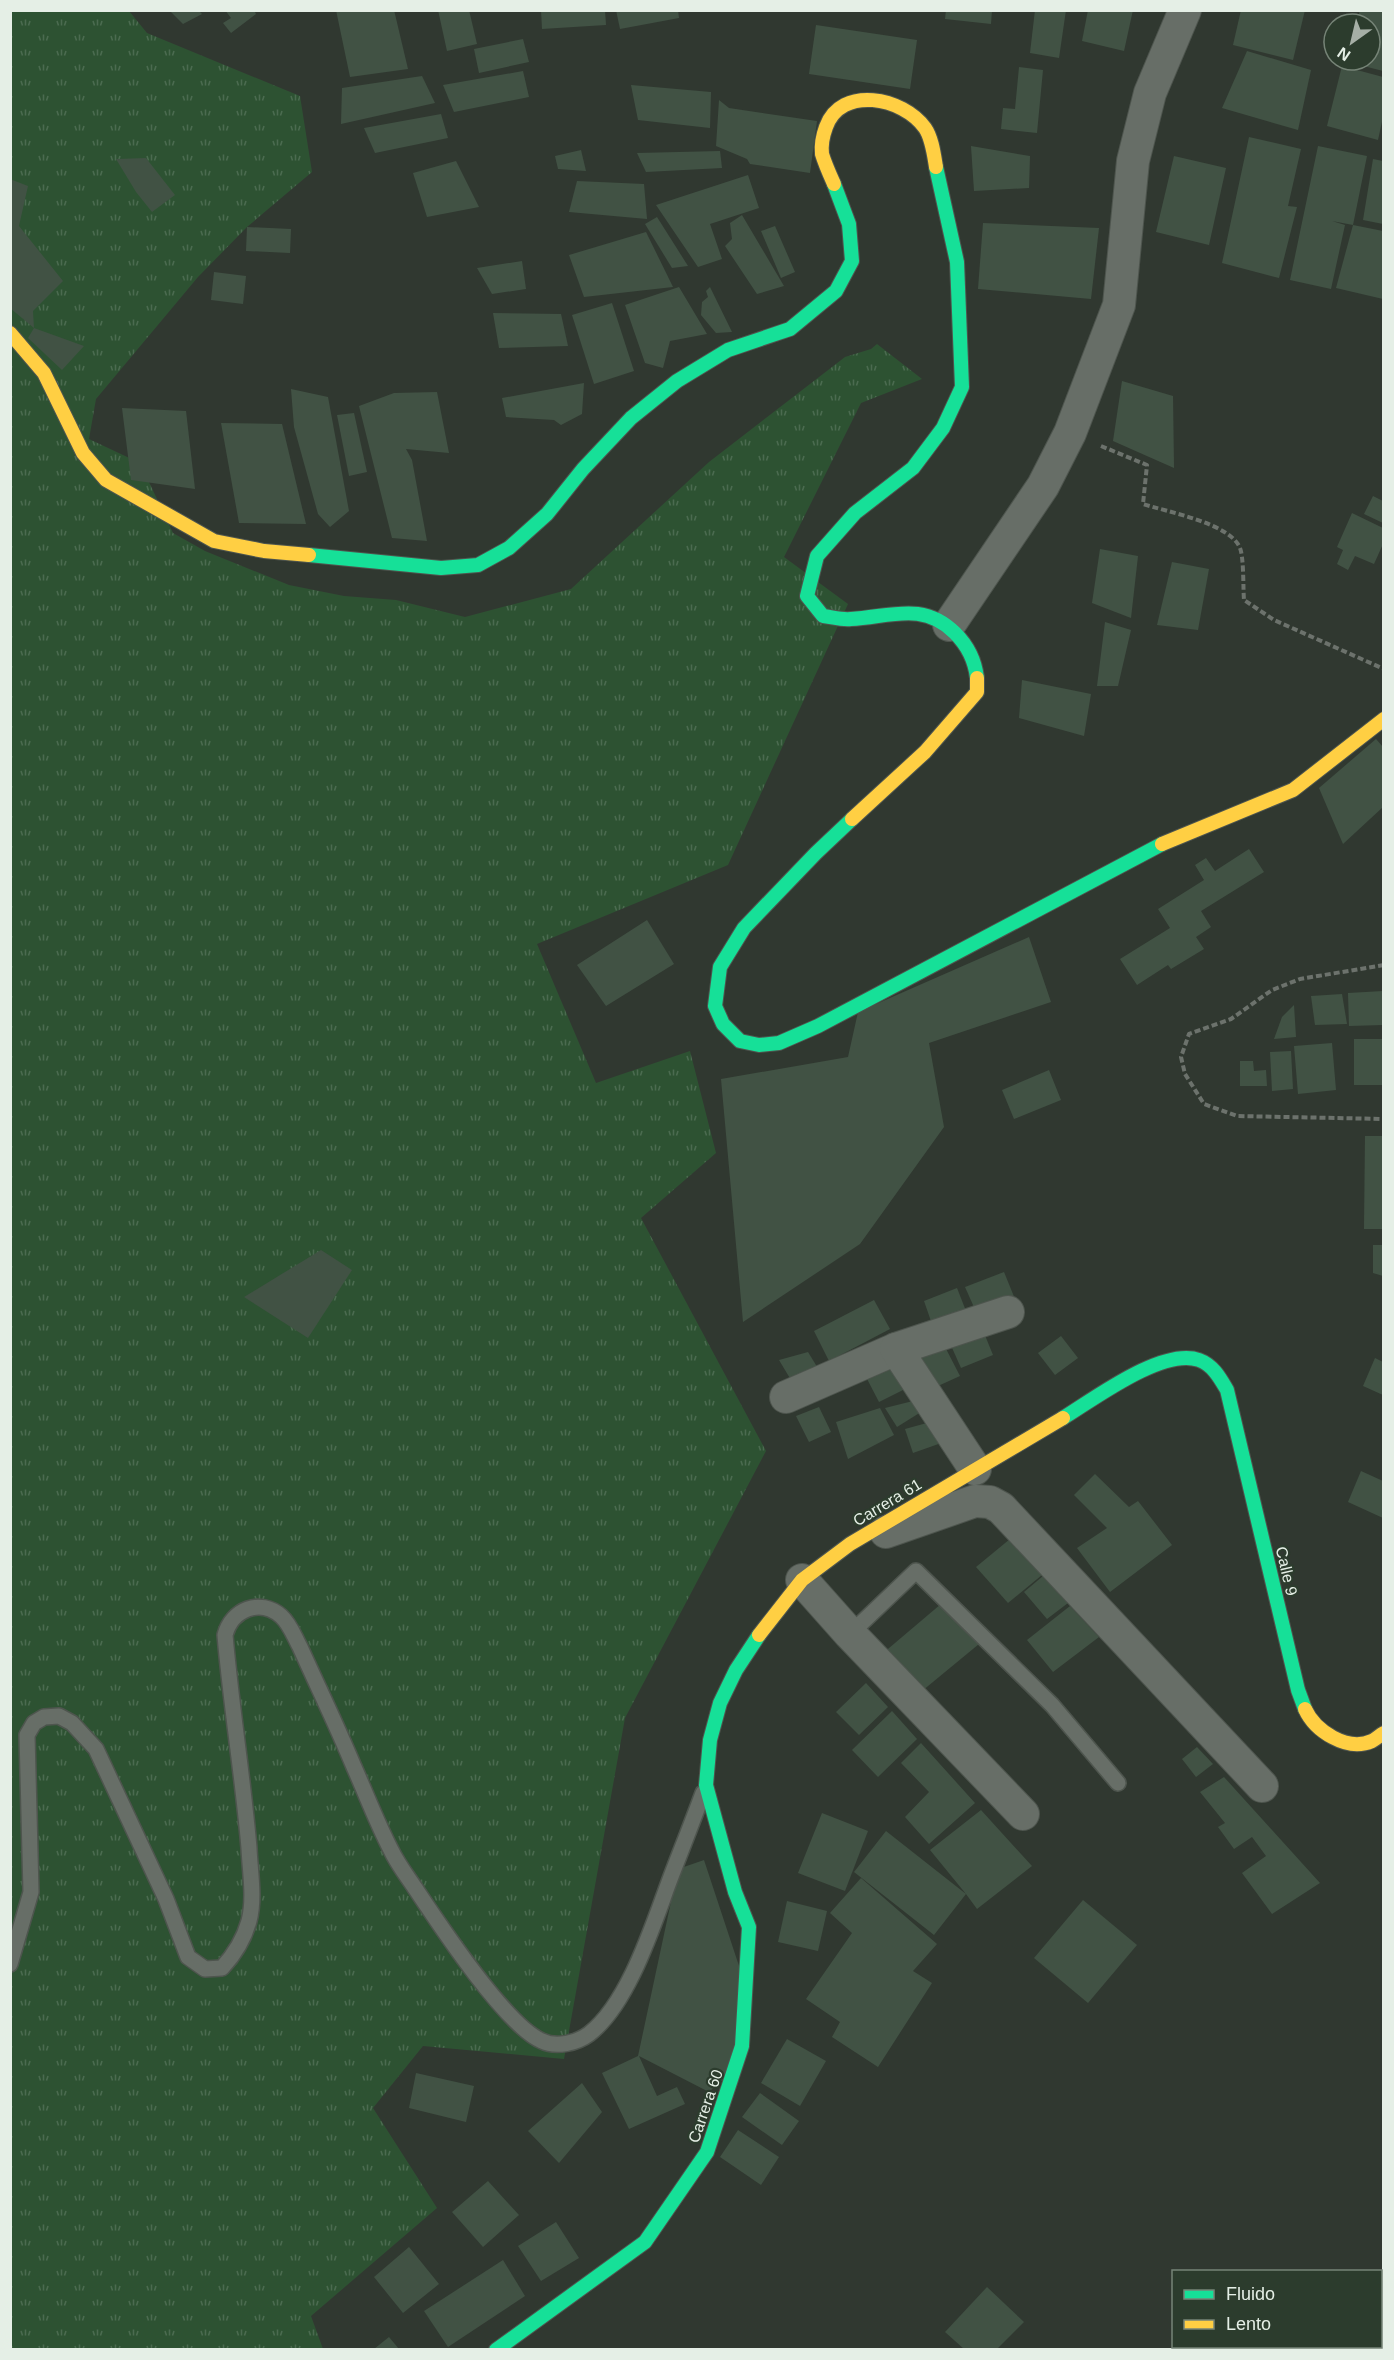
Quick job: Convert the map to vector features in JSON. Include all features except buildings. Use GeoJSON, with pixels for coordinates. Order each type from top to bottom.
{"type":"FeatureCollection","features":[{"type":"Feature","properties":{"kind":"street"},"geometry":{"type":"LineString","coordinates":[[949,625],[1043,486],[1070,434],[1119,304],[1133,161],[1150,93],[1185,10]]}},
{"type":"Feature","properties":{"kind":"street"},"geometry":{"type":"LineString","coordinates":[[10,333],[44,373],[83,453],[106,480],[214,541],[264,551],[387,564],[441,568],[478,565],[509,548],[547,514],[631,418],[677,381],[728,350],[790,329],[836,291],[852,261],[849,225],[822,153],[823,135],[836,110],[845,104],[866,100],[886,102],[907,111],[925,128],[931,143],[957,262],[962,387],[943,428],[914,468],[855,513],[818,556],[807,596],[823,616],[850,619],[900,612],[924,612],[949,625],[976,662],[977,692],[925,752],[816,853],[744,928],[729,948],[720,967],[715,1006],[723,1023],[740,1041],[759,1046],[779,1043],[818,1026],[1152,848],[1293,790],[1383,719]]}},
{"type":"Feature","properties":{"kind":"street"},"geometry":{"type":"LineString","coordinates":[[786,1397],[896,1349],[1008,1312]]}},
{"type":"Feature","properties":{"kind":"street"},"geometry":{"type":"LineString","coordinates":[[896,1349],[975,1469]]}},
{"type":"Feature","properties":{"kind":"street","name":"Carrera 61"},"geometry":{"type":"LineString","coordinates":[[706,1785],[710,1740],[720,1702],[736,1670],[759,1635],[802,1581],[850,1544],[1150,1366],[1175,1357],[1198,1360]]}},
{"type":"Feature","properties":{"kind":"street","name":"Calle 9"},"geometry":{"type":"LineString","coordinates":[[1198,1360],[1213,1369],[1227,1390],[1298,1690],[1309,1717],[1333,1737],[1345,1741],[1371,1741],[1383,1733]]}},
{"type":"Feature","properties":{"kind":"street"},"geometry":{"type":"LineString","coordinates":[[850,1544],[975,1501],[990,1502],[1001,1508],[1262,1786]]}},
{"type":"Feature","properties":{"kind":"street"},"geometry":{"type":"LineString","coordinates":[[802,1581],[1023,1815]]}},
{"type":"Feature","properties":{"kind":"street","name":"Carrera 60"},"geometry":{"type":"LineString","coordinates":[[496,2349],[645,2242],[707,2152],[742,2046],[749,1927],[735,1892],[706,1785]]}},
{"type":"Feature","properties":{"kind":"lane"},"geometry":{"type":"LineString","coordinates":[[850,1634],[916,1571],[1052,1705],[1118,1783]]}},
{"type":"Feature","properties":{"kind":"lane"},"geometry":{"type":"LineString","coordinates":[[10,1964],[31,1892],[27,1735],[34,1723],[44,1717],[52,1716],[60,1716],[72,1723],[96,1749],[166,1899],[177,1934],[188,1957],[205,1970],[222,1968],[236,1953],[249,1921],[252,1890],[247,1825],[225,1635],[228,1624],[244,1609],[258,1606],[272,1610],[290,1626],[391,1852],[434,1915],[500,2003],[524,2030],[542,2042],[554,2044],[580,2039],[590,2033],[617,2001],[645,1947],[706,1785]]}},
{"type":"Feature","properties":{"kind":"path"},"geometry":{"type":"LineString","coordinates":[[1070,434],[1147,465],[1143,504],[1207,524],[1227,534],[1240,548],[1244,600],[1274,620],[1383,669]]}},
{"type":"Feature","properties":{"kind":"path"},"geometry":{"type":"LineString","coordinates":[[1383,965],[1300,979],[1272,990],[1230,1019],[1190,1034],[1181,1057],[1185,1074],[1204,1104],[1237,1116],[1383,1119]]}},
{"type":"Feature","properties":{"kind":"green space"},"geometry":{"type":"Polygon","coordinates":[[[11,11],[129,11],[147,33],[300,96],[312,172],[247,227],[198,277],[96,399],[89,439],[140,463],[173,533],[205,551],[289,585],[344,596],[396,600],[465,617],[571,589],[709,462],[845,357],[871,349],[877,344],[922,379],[861,403],[784,557],[848,604],[728,865],[537,944],[596,1083],[690,1051],[716,1153],[641,1218],[766,1451],[625,1718],[564,2059],[423,2046],[373,2108],[437,2208],[311,2316],[323,2349],[11,2350],[11,11]]]}},
{"type":"Feature","properties":{"kind":"traffic: fast"},"geometry":{"type":"LineString","coordinates":[[936,167],[957,262],[962,387],[943,428],[913,468],[855,513],[817,556],[807,596],[823,616],[840,619],[906,613],[931,617],[943,623],[964,643],[973,659],[977,678]]}},
{"type":"Feature","properties":{"kind":"traffic: fast"},"geometry":{"type":"LineString","coordinates":[[309,555],[441,568],[478,565],[509,548],[547,514],[583,469],[631,418],[677,381],[728,350],[790,329],[836,291],[852,261],[849,224],[834,184]]}},
{"type":"Feature","properties":{"kind":"traffic: fast"},"geometry":{"type":"LineString","coordinates":[[852,819],[744,928],[720,967],[715,1006],[723,1024],[740,1041],[759,1045],[779,1043],[818,1026],[1162,844]]}},
{"type":"Feature","properties":{"kind":"traffic: fast"},"geometry":{"type":"LineString","coordinates":[[1063,1418],[1129,1377],[1167,1361],[1184,1358],[1199,1360],[1216,1372],[1227,1390],[1298,1690],[1305,1709]]}},
{"type":"Feature","properties":{"kind":"traffic: fast"},"geometry":{"type":"LineString","coordinates":[[496,2350],[645,2242],[707,2152],[742,2046],[749,1927],[735,1892],[706,1785],[710,1740],[720,1703],[736,1670],[759,1635]]}},
{"type":"Feature","properties":{"kind":"traffic: slow"},"geometry":{"type":"LineString","coordinates":[[834,184],[822,154],[824,133],[834,114],[845,105],[858,101],[873,100],[888,103],[915,117],[925,128],[929,137],[936,167]]}},
{"type":"Feature","properties":{"kind":"traffic: slow"},"geometry":{"type":"LineString","coordinates":[[10,333],[44,373],[83,453],[106,480],[214,541],[264,551],[309,555]]}},
{"type":"Feature","properties":{"kind":"traffic: slow"},"geometry":{"type":"LineString","coordinates":[[852,819],[925,752],[977,692],[977,678]]}},
{"type":"Feature","properties":{"kind":"traffic: slow"},"geometry":{"type":"LineString","coordinates":[[1162,844],[1293,790],[1384,719]]}},
{"type":"Feature","properties":{"kind":"traffic: slow"},"geometry":{"type":"LineString","coordinates":[[759,1635],[802,1580],[850,1544],[1063,1418]]}},
{"type":"Feature","properties":{"kind":"traffic: slow"},"geometry":{"type":"LineString","coordinates":[[1305,1709],[1316,1725],[1342,1742],[1362,1744],[1384,1733]]}}]}
